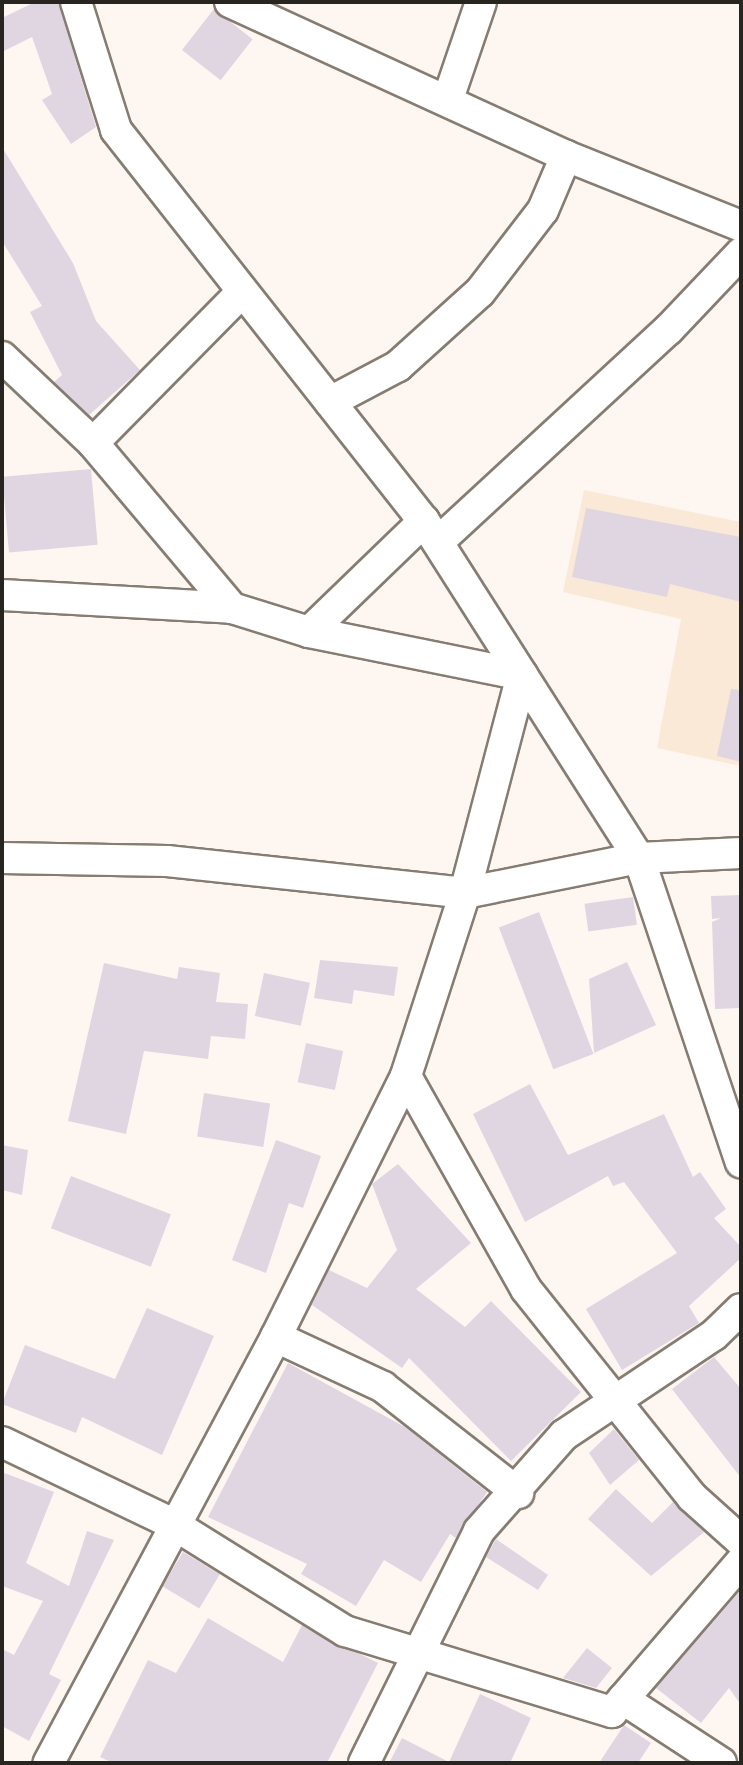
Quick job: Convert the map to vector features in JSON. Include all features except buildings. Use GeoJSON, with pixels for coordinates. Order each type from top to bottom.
{"type":"FeatureCollection","features":[{"type":"Feature","properties":{"kind":"street"},"geometry":{"type":"LineString","coordinates":[[76,2],[116,130],[431,532],[639,858],[741,1162]]}},
{"type":"Feature","properties":{"kind":"street"},"geometry":{"type":"LineString","coordinates":[[230,2],[448,99],[566,156],[741,226]]}},
{"type":"Feature","properties":{"kind":"street"},"geometry":{"type":"LineString","coordinates":[[448,99],[481,2]]}},
{"type":"Feature","properties":{"kind":"street"},"geometry":{"type":"LineString","coordinates":[[330,402],[398,366],[480,292],[543,210],[566,156]]}},
{"type":"Feature","properties":{"kind":"street"},"geometry":{"type":"LineString","coordinates":[[309,632],[668,330],[741,253]]}},
{"type":"Feature","properties":{"kind":"street"},"geometry":{"type":"LineString","coordinates":[[93,443],[241,293]]}},
{"type":"Feature","properties":{"kind":"street"},"geometry":{"type":"LineString","coordinates":[[2,357],[93,443],[232,608]]}},
{"type":"Feature","properties":{"kind":"street"},"geometry":{"type":"LineString","coordinates":[[2,595],[232,608],[309,632],[522,675]]}},
{"type":"Feature","properties":{"kind":"street"},"geometry":{"type":"LineString","coordinates":[[49,1763],[173,1524],[276,1337],[406,1076],[465,893],[522,675]]}},
{"type":"Feature","properties":{"kind":"street"},"geometry":{"type":"LineString","coordinates":[[2,858],[167,861],[465,893],[639,858],[741,853]]}},
{"type":"Feature","properties":{"kind":"street"},"geometry":{"type":"LineString","coordinates":[[406,1076],[526,1289],[619,1401],[692,1497],[741,1541]]}},
{"type":"Feature","properties":{"kind":"street"},"geometry":{"type":"LineString","coordinates":[[364,1763],[479,1531],[518,1493],[564,1435],[619,1401],[741,1309]]}},
{"type":"Feature","properties":{"kind":"street"},"geometry":{"type":"LineString","coordinates":[[276,1337],[383,1387],[518,1493]]}},
{"type":"Feature","properties":{"kind":"street"},"geometry":{"type":"LineString","coordinates":[[2,1442],[173,1524],[345,1631],[416,1657],[612,1712],[741,1562]]}},
{"type":"Feature","properties":{"kind":"street"},"geometry":{"type":"LineString","coordinates":[[623,1699],[721,1763]]}},
{"type":"Feature","properties":{"kind":"shaded area"},"geometry":{"type":"Polygon","coordinates":[[[584,490],[741,522],[741,766],[657,748],[681,619],[563,592],[584,490]]]}}]}
